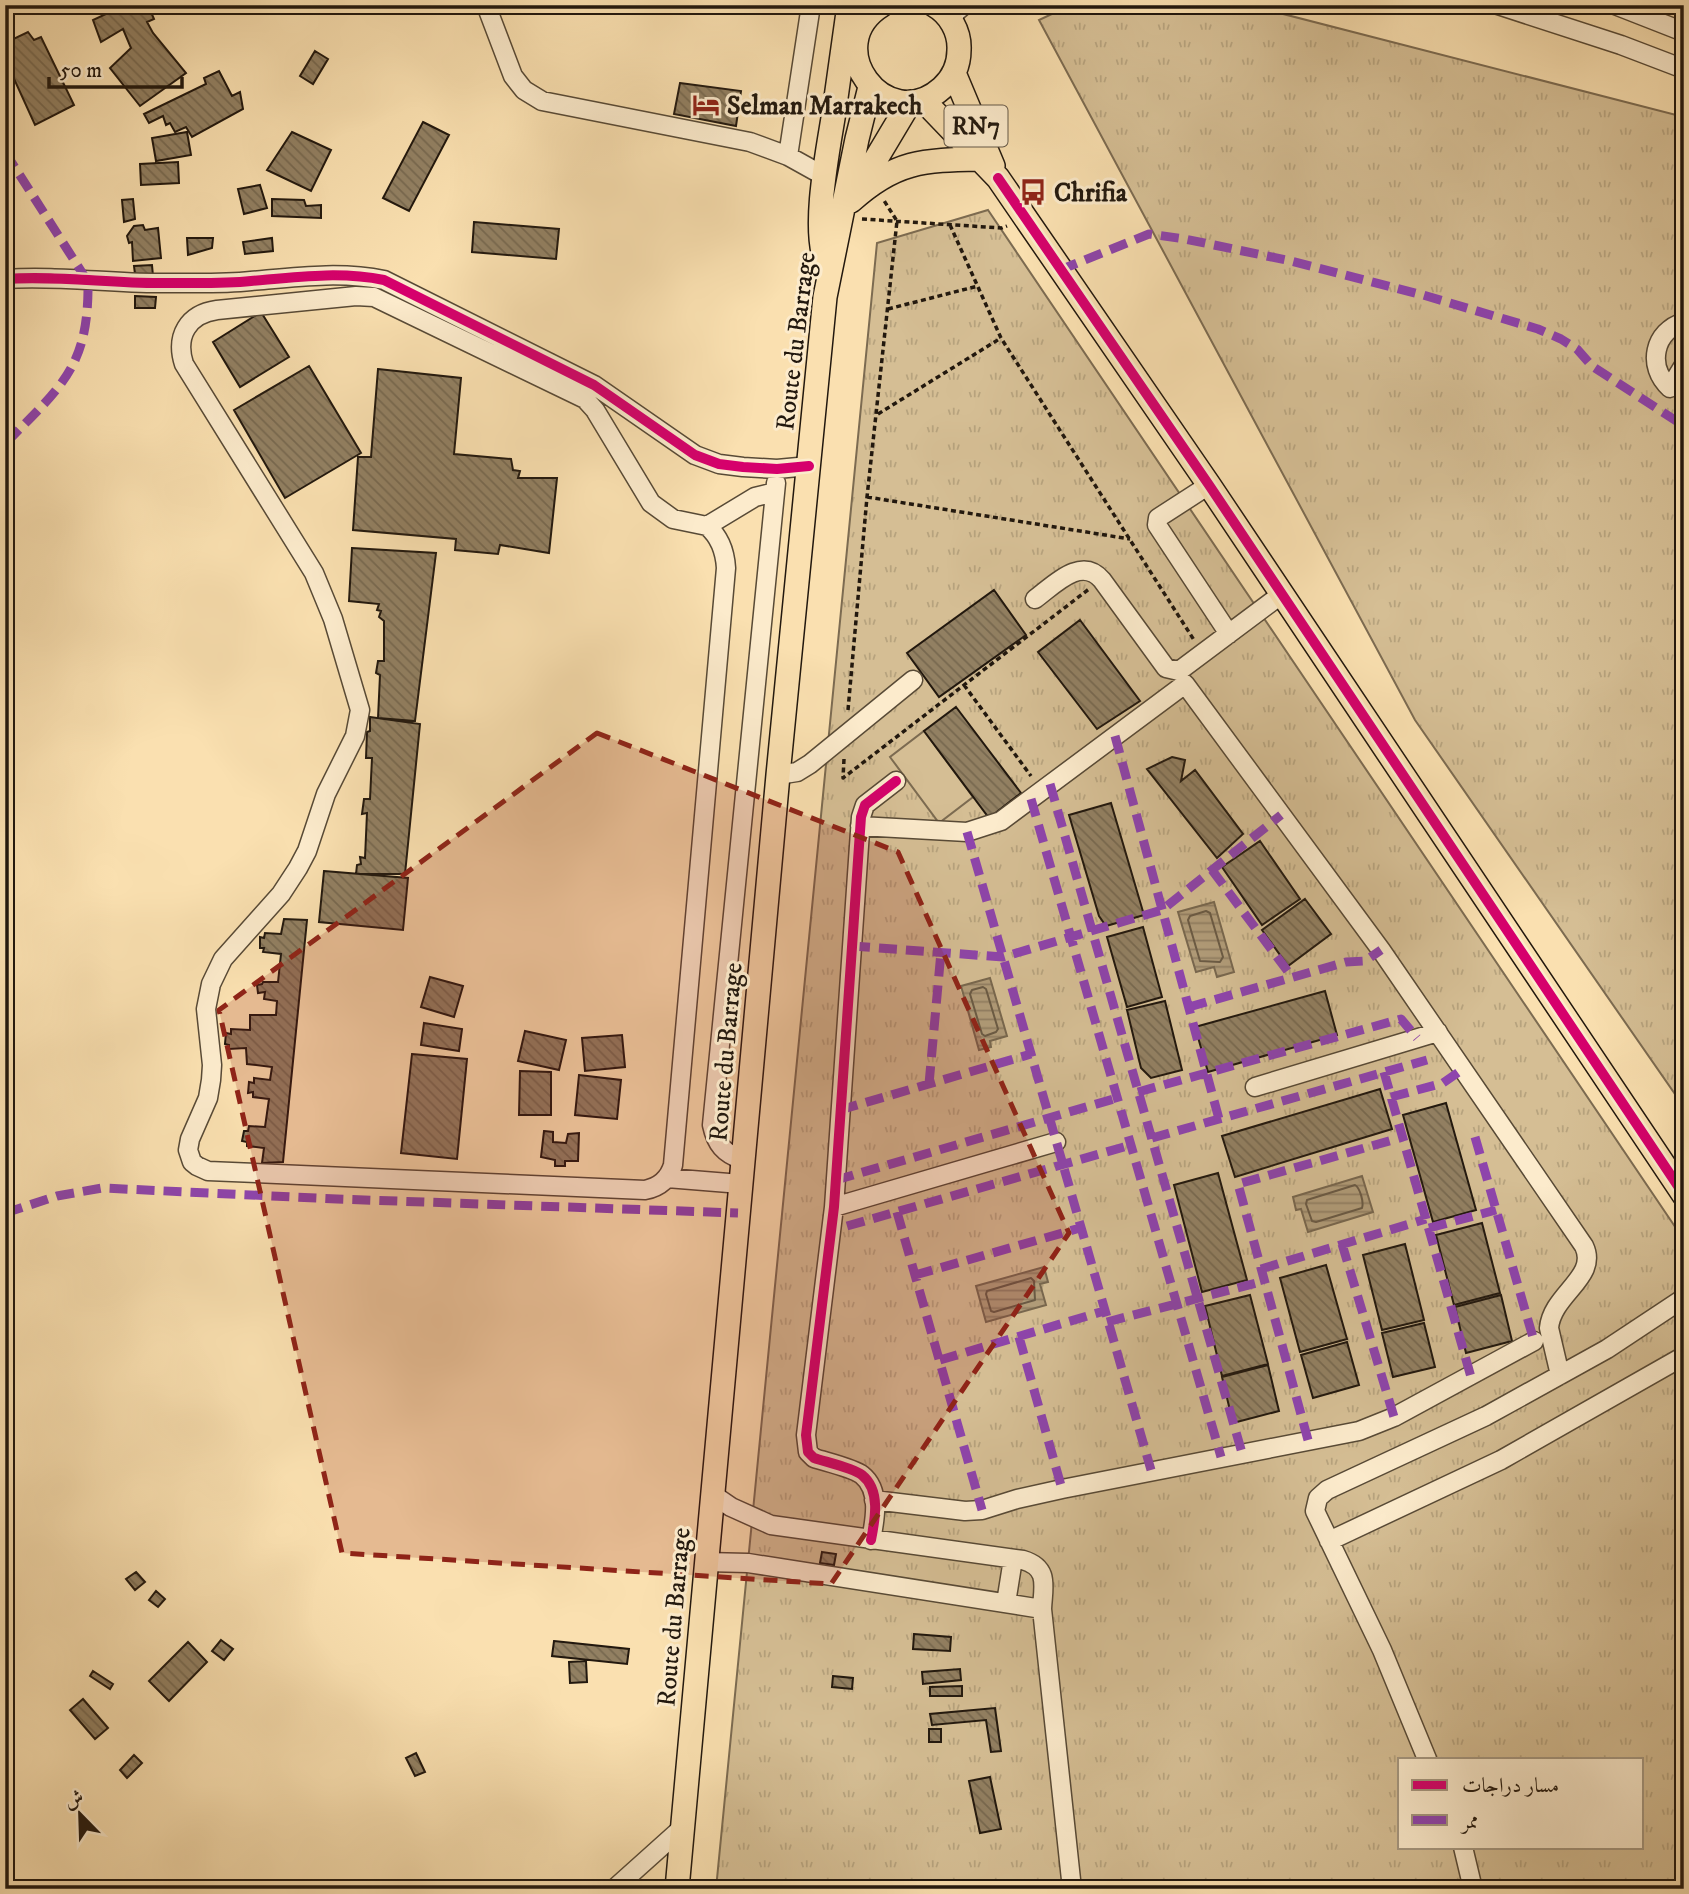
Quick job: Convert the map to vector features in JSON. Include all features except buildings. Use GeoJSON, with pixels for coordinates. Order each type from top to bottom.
{"type":"FeatureCollection","features":[{"type":"Feature","properties":{"kind":"main road"},"geometry":{"type":"LineString","coordinates":[[866,8],[855,47],[857,62],[870,87]]}},
{"type":"Feature","properties":{"kind":"main road"},"geometry":{"type":"LineString","coordinates":[[829,271],[821,251],[824,176],[866,8]]}},
{"type":"Feature","properties":{"kind":"main road","name":"RN7"},"geometry":{"type":"LineString","coordinates":[[870,87],[889,98],[917,101],[936,93],[954,73],[959,59],[960,45],[949,10]]}},
{"type":"Feature","properties":{"kind":"main road","name":"RN7"},"geometry":{"type":"LineString","coordinates":[[954,73],[998,178]]}},
{"type":"Feature","properties":{"kind":"main road","name":"Route du Barrage"},"geometry":{"type":"LineString","coordinates":[[677,1889],[778,775],[829,271],[844,214],[857,139],[870,87]]}},
{"type":"Feature","properties":{"kind":"main road","name":"RN7"},"geometry":{"type":"LineString","coordinates":[[917,101],[998,178],[1209,485],[1684,1195]]}},
{"type":"Feature","properties":{"kind":"main road","name":"Route du Barrage"},"geometry":{"type":"LineString","coordinates":[[844,214],[917,101]]}},
{"type":"Feature","properties":{"kind":"main road"},"geometry":{"type":"LineString","coordinates":[[844,214],[874,182],[909,164],[934,160],[980,159]]}},
{"type":"Feature","properties":{"kind":"street"},"geometry":{"type":"LineString","coordinates":[[486,5],[513,76],[524,90],[542,101],[750,142],[788,156],[824,176]]}},
{"type":"Feature","properties":{"kind":"street"},"geometry":{"type":"LineString","coordinates":[[788,156],[811,5]]}},
{"type":"Feature","properties":{"kind":"street"},"geometry":{"type":"LineString","coordinates":[[1498,5],[1621,45],[1684,69]]}},
{"type":"Feature","properties":{"kind":"street"},"geometry":{"type":"LineString","coordinates":[[1615,5],[1684,32]]}},
{"type":"Feature","properties":{"kind":"street"},"geometry":{"type":"LineString","coordinates":[[5,279],[39,278],[149,284],[224,283],[347,275],[384,279],[594,386],[695,455],[719,464],[777,469],[809,466]]}},
{"type":"Feature","properties":{"kind":"street"},"geometry":{"type":"LineString","coordinates":[[355,296],[382,300],[585,399],[595,410],[651,503],[673,519],[707,526],[719,541],[726,558],[726,568],[673,1165],[667,1178],[657,1187],[645,1191],[202,1169],[192,1161],[188,1144],[208,1098],[211,1080],[206,1009],[211,984],[223,960],[281,894],[298,869],[307,851],[326,794],[355,736],[360,710],[321,588],[306,559],[184,364],[181,354],[183,333],[192,319],[208,311],[355,296]]}},
{"type":"Feature","properties":{"kind":"street"},"geometry":{"type":"LineString","coordinates":[[1684,322],[1665,332],[1654,357],[1656,369],[1670,387],[1684,365]]}},
{"type":"Feature","properties":{"kind":"street"},"geometry":{"type":"LineString","coordinates":[[743,1160],[722,1150],[715,1139],[712,1125],[777,469]]}},
{"type":"Feature","properties":{"kind":"street"},"geometry":{"type":"LineString","coordinates":[[1209,485],[1158,518],[1157,525],[1229,634]]}},
{"type":"Feature","properties":{"kind":"street"},"geometry":{"type":"LineString","coordinates":[[707,526],[755,497],[775,492]]}},
{"type":"Feature","properties":{"kind":"street"},"geometry":{"type":"LineString","coordinates":[[1035,599],[1075,571],[1088,570],[1102,580],[1166,668],[1179,671],[1282,594]]}},
{"type":"Feature","properties":{"kind":"street"},"geometry":{"type":"LineString","coordinates":[[778,775],[804,769],[914,680]]}},
{"type":"Feature","properties":{"kind":"street"},"geometry":{"type":"LineString","coordinates":[[860,826],[968,832],[1001,821],[1185,684],[1373,939],[1588,1254],[1582,1277],[1559,1300],[1550,1320],[1549,1328],[1560,1374]]}},
{"type":"Feature","properties":{"kind":"street"},"geometry":{"type":"LineString","coordinates":[[871,1540],[876,1509],[872,1490],[862,1475],[814,1458],[806,1446],[834,1207],[860,826],[865,805],[896,781]]}},
{"type":"Feature","properties":{"kind":"street"},"geometry":{"type":"LineString","coordinates":[[1255,1087],[1438,1032]]}},
{"type":"Feature","properties":{"kind":"street"},"geometry":{"type":"LineString","coordinates":[[834,1207],[1056,1142]]}},
{"type":"Feature","properties":{"kind":"street"},"geometry":{"type":"LineString","coordinates":[[667,1178],[741,1184]]}},
{"type":"Feature","properties":{"kind":"street"},"geometry":{"type":"LineString","coordinates":[[1427,1758],[1382,1650],[1315,1511],[1318,1498],[1327,1490],[1486,1416],[1607,1349],[1684,1298]]}},
{"type":"Feature","properties":{"kind":"street"},"geometry":{"type":"LineString","coordinates":[[874,1500],[965,1511],[982,1510],[1074,1486],[1343,1435],[1394,1417],[1534,1342]]}},
{"type":"Feature","properties":{"kind":"street"},"geometry":{"type":"LineString","coordinates":[[1329,1541],[1501,1460],[1684,1356]]}},
{"type":"Feature","properties":{"kind":"street"},"geometry":{"type":"LineString","coordinates":[[712,1494],[731,1507],[771,1525],[1034,1563],[1044,1580],[1042,1609],[1072,1889]]}},
{"type":"Feature","properties":{"kind":"street"},"geometry":{"type":"LineString","coordinates":[[1006,1603],[1013,1559]]}},
{"type":"Feature","properties":{"kind":"street"},"geometry":{"type":"LineString","coordinates":[[705,1562],[748,1563],[1042,1609]]}},
{"type":"Feature","properties":{"kind":"street"},"geometry":{"type":"LineString","coordinates":[[614,1889],[682,1828]]}},
{"type":"Feature","properties":{"kind":"street"},"geometry":{"type":"LineString","coordinates":[[1463,1848],[1473,1889]]}},
{"type":"Feature","properties":{"kind":"path"},"geometry":{"type":"LineString","coordinates":[[874,182],[897,221],[867,497],[843,778],[1102,580]]}},
{"type":"Feature","properties":{"kind":"path"},"geometry":{"type":"LineString","coordinates":[[844,214],[897,221],[1002,228],[1024,217]]}},
{"type":"Feature","properties":{"kind":"path"},"geometry":{"type":"LineString","coordinates":[[950,225],[1001,338],[1203,653]]}},
{"type":"Feature","properties":{"kind":"path"},"geometry":{"type":"LineString","coordinates":[[888,309],[978,286]]}},
{"type":"Feature","properties":{"kind":"path"},"geometry":{"type":"LineString","coordinates":[[877,415],[1001,338]]}},
{"type":"Feature","properties":{"kind":"path"},"geometry":{"type":"LineString","coordinates":[[867,497],[1130,539]]}},
{"type":"Feature","properties":{"kind":"path"},"geometry":{"type":"LineString","coordinates":[[964,685],[1042,790]]}},
{"type":"Feature","properties":{"kind":"highlighted area"},"geometry":{"type":"Polygon","coordinates":[[[597,733],[898,852],[1069,1233],[831,1584],[342,1553],[219,1010],[597,733]]]}},
{"type":"Feature","properties":{"kind":"green space"},"geometry":{"type":"Polygon","coordinates":[[[1071,5],[1248,5],[1684,117],[1684,1107],[1415,720],[1039,20],[1071,5]]]}},
{"type":"Feature","properties":{"kind":"green space"},"geometry":{"type":"Polygon","coordinates":[[[988,210],[1684,1240],[1684,1889],[716,1889],[877,243],[988,210]]]}},
{"type":"Feature","properties":{"kind":"green space"},"geometry":{"type":"Polygon","coordinates":[[[924,731],[973,797],[939,823],[890,757],[924,731]]]}},
{"type":"Feature","properties":{"kind":"water"},"geometry":{"type":"Polygon","coordinates":[[[1214,902],[1234,972],[1217,977],[1214,967],[1196,972],[1178,912],[1214,902]]]}},
{"type":"Feature","properties":{"kind":"water"},"geometry":{"type":"Polygon","coordinates":[[[990,978],[1007,1036],[990,1041],[991,1047],[979,1050],[961,986],[990,978]]]}},
{"type":"Feature","properties":{"kind":"water"},"geometry":{"type":"Polygon","coordinates":[[[1362,1176],[1373,1212],[1308,1232],[1301,1209],[1296,1210],[1293,1197],[1362,1176]]]}},
{"type":"Feature","properties":{"kind":"water"},"geometry":{"type":"Polygon","coordinates":[[[1044,1267],[1048,1282],[1040,1284],[1046,1305],[986,1322],[976,1286],[1044,1267]]]}},
{"type":"Feature","properties":{"kind":"marked path"},"geometry":{"type":"LineString","coordinates":[[5,152],[88,282],[83,335],[68,374],[5,444]]}},
{"type":"Feature","properties":{"kind":"marked path"},"geometry":{"type":"LineString","coordinates":[[1060,270],[1149,234],[1291,261],[1423,295],[1538,329],[1577,349],[1592,366],[1684,426]]}},
{"type":"Feature","properties":{"kind":"marked path"},"geometry":{"type":"LineString","coordinates":[[1115,736],[1219,1119]]}},
{"type":"Feature","properties":{"kind":"marked path"},"geometry":{"type":"LineString","coordinates":[[1050,784],[1242,1453]]}},
{"type":"Feature","properties":{"kind":"marked path"},"geometry":{"type":"LineString","coordinates":[[1031,799],[1221,1457]]}},
{"type":"Feature","properties":{"kind":"marked path"},"geometry":{"type":"LineString","coordinates":[[852,946],[1003,957],[1162,910],[1281,815]]}},
{"type":"Feature","properties":{"kind":"marked path"},"geometry":{"type":"LineString","coordinates":[[967,832],[1151,1470]]}},
{"type":"Feature","properties":{"kind":"marked path"},"geometry":{"type":"LineString","coordinates":[[1212,870],[1292,977]]}},
{"type":"Feature","properties":{"kind":"marked path"},"geometry":{"type":"LineString","coordinates":[[1189,1007],[1346,962],[1365,961],[1381,950]]}},
{"type":"Feature","properties":{"kind":"marked path"},"geometry":{"type":"LineString","coordinates":[[929,1084],[941,952]]}},
{"type":"Feature","properties":{"kind":"marked path"},"geometry":{"type":"LineString","coordinates":[[1138,1092],[1401,1019],[1417,1038]]}},
{"type":"Feature","properties":{"kind":"marked path"},"geometry":{"type":"LineString","coordinates":[[840,1110],[1031,1054]]}},
{"type":"Feature","properties":{"kind":"marked path"},"geometry":{"type":"LineString","coordinates":[[1152,1138],[1427,1060]]}},
{"type":"Feature","properties":{"kind":"marked path"},"geometry":{"type":"LineString","coordinates":[[1391,1097],[1443,1083],[1463,1069]]}},
{"type":"Feature","properties":{"kind":"marked path"},"geometry":{"type":"LineString","coordinates":[[1384,1072],[1471,1377]]}},
{"type":"Feature","properties":{"kind":"marked path"},"geometry":{"type":"LineString","coordinates":[[836,1180],[1117,1098]]}},
{"type":"Feature","properties":{"kind":"marked path"},"geometry":{"type":"LineString","coordinates":[[1308,1440],[1238,1184],[1403,1137]]}},
{"type":"Feature","properties":{"kind":"marked path"},"geometry":{"type":"LineString","coordinates":[[1475,1137],[1534,1341]]}},
{"type":"Feature","properties":{"kind":"marked path"},"geometry":{"type":"LineString","coordinates":[[847,1226],[1131,1145]]}},
{"type":"Feature","properties":{"kind":"marked path"},"geometry":{"type":"LineString","coordinates":[[5,1213],[57,1196],[102,1188],[738,1213]]}},
{"type":"Feature","properties":{"kind":"marked path"},"geometry":{"type":"LineString","coordinates":[[1429,1228],[1496,1210]]}},
{"type":"Feature","properties":{"kind":"marked path"},"geometry":{"type":"LineString","coordinates":[[897,1212],[982,1510]]}},
{"type":"Feature","properties":{"kind":"marked path"},"geometry":{"type":"LineString","coordinates":[[1261,1269],[1426,1219]]}},
{"type":"Feature","properties":{"kind":"marked path"},"geometry":{"type":"LineString","coordinates":[[915,1275],[1080,1228]]}},
{"type":"Feature","properties":{"kind":"marked path"},"geometry":{"type":"LineString","coordinates":[[1342,1244],[1394,1417]]}},
{"type":"Feature","properties":{"kind":"marked path"},"geometry":{"type":"LineString","coordinates":[[1107,1322],[1264,1281]]}},
{"type":"Feature","properties":{"kind":"marked path"},"geometry":{"type":"LineString","coordinates":[[940,1360],[1104,1311]]}},
{"type":"Feature","properties":{"kind":"marked path"},"geometry":{"type":"LineString","coordinates":[[1019,1337],[1062,1489]]}},
{"type":"Feature","properties":{"kind":"cycle path"},"geometry":{"type":"LineString","coordinates":[[998,178],[1209,485],[1684,1195]]}},
{"type":"Feature","properties":{"kind":"cycle path"},"geometry":{"type":"LineString","coordinates":[[5,279],[209,283],[334,275],[384,280],[594,385],[695,455],[719,464],[743,467],[777,469],[809,466]]}},
{"type":"Feature","properties":{"kind":"cycle path"},"geometry":{"type":"LineString","coordinates":[[871,1540],[875,1506],[868,1481],[852,1470],[814,1458],[808,1452],[806,1435],[834,1207],[861,817],[865,805],[896,781]]}},
{"type":"Feature","properties":{"kind":"place","name":"Selman Marrakech"},"geometry":{"type":"Point","coordinates":[706,105]}},
{"type":"Feature","properties":{"kind":"place","name":"Chrifia"},"geometry":{"type":"Point","coordinates":[1033,192]}}]}
